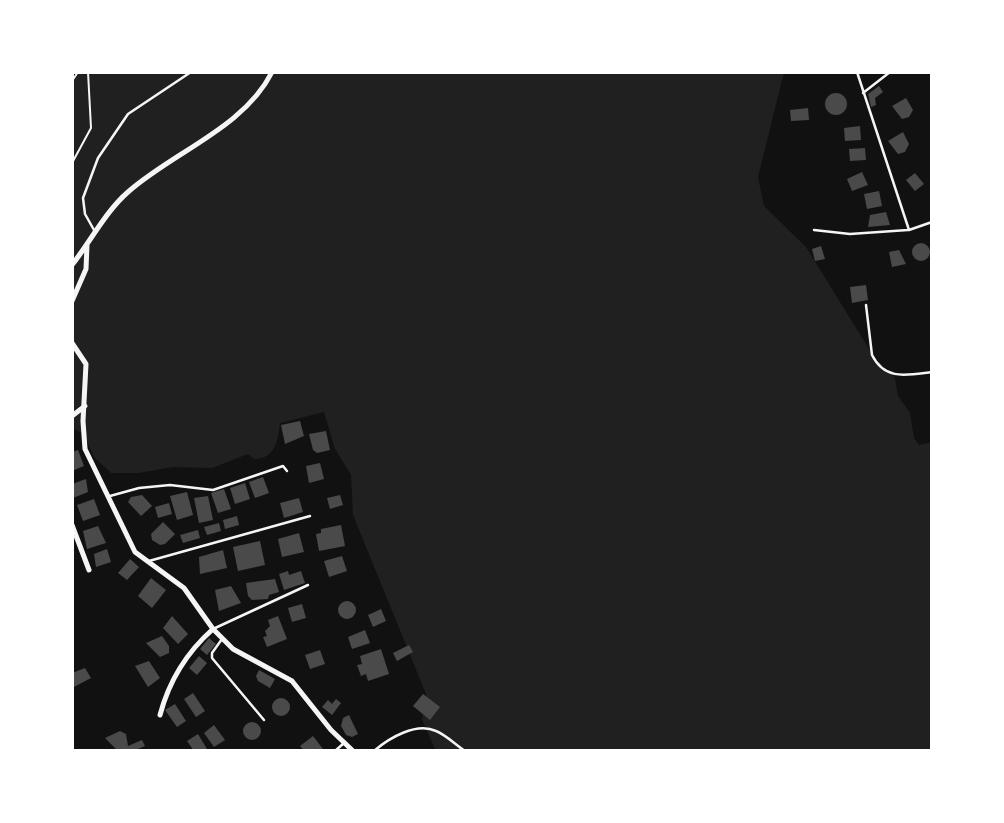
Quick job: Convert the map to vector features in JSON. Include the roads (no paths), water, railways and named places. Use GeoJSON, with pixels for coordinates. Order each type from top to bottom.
{"type":"FeatureCollection","features":[{"type":"Feature","properties":{"kind":"street"},"geometry":{"type":"LineString","coordinates":[[72,265],[125,194],[168,160],[228,123],[267,83],[272,72]]}},
{"type":"Feature","properties":{"kind":"street"},"geometry":{"type":"LineString","coordinates":[[72,301],[86,269],[87,245]]}},
{"type":"Feature","properties":{"kind":"street"},"geometry":{"type":"LineString","coordinates":[[72,343],[86,364],[85,449],[110,496],[126,536],[146,562],[184,588],[222,639],[233,649],[292,681],[353,751]]}},
{"type":"Feature","properties":{"kind":"street"},"geometry":{"type":"LineString","coordinates":[[72,416],[85,406]]}},
{"type":"Feature","properties":{"kind":"street"},"geometry":{"type":"LineString","coordinates":[[72,525],[89,570]]}},
{"type":"Feature","properties":{"kind":"street"},"geometry":{"type":"LineString","coordinates":[[160,715],[167,691],[187,657],[214,629]]}},
{"type":"Feature","properties":{"kind":"lane"},"geometry":{"type":"LineString","coordinates":[[96,233],[85,214],[83,198],[98,158],[128,114],[191,72]]}},
{"type":"Feature","properties":{"kind":"lane"},"geometry":{"type":"LineString","coordinates":[[857,72],[909,230]]}},
{"type":"Feature","properties":{"kind":"lane"},"geometry":{"type":"LineString","coordinates":[[863,93],[890,72]]}},
{"type":"Feature","properties":{"kind":"lane"},"geometry":{"type":"LineString","coordinates":[[814,230],[850,234],[909,230],[932,222]]}},
{"type":"Feature","properties":{"kind":"lane"},"geometry":{"type":"LineString","coordinates":[[866,305],[872,355],[885,372],[900,376],[932,372]]}},
{"type":"Feature","properties":{"kind":"lane"},"geometry":{"type":"LineString","coordinates":[[110,496],[139,488],[170,485],[213,490],[283,466],[286,471]]}},
{"type":"Feature","properties":{"kind":"lane"},"geometry":{"type":"LineString","coordinates":[[146,562],[310,516]]}},
{"type":"Feature","properties":{"kind":"lane"},"geometry":{"type":"LineString","coordinates":[[214,629],[309,585]]}},
{"type":"Feature","properties":{"kind":"lane"},"geometry":{"type":"LineString","coordinates":[[222,639],[212,657],[264,720]]}},
{"type":"Feature","properties":{"kind":"lane"},"geometry":{"type":"LineString","coordinates":[[374,751],[390,737],[406,732],[435,730],[464,751]]}},
{"type":"Feature","properties":{"kind":"lane"},"geometry":{"type":"LineString","coordinates":[[335,751],[344,743]]}}]}
